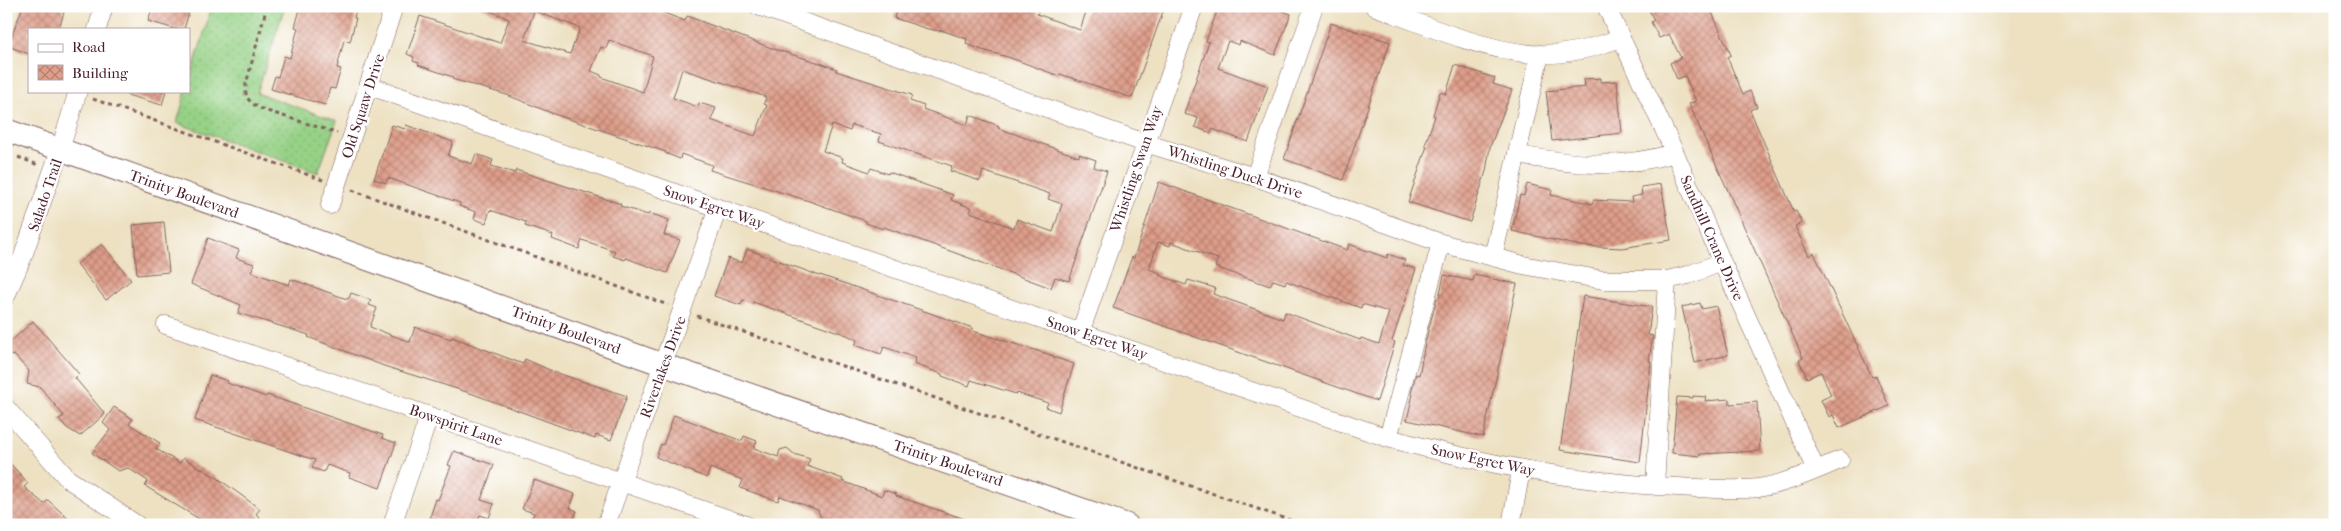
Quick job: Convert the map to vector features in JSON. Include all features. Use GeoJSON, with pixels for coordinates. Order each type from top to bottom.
{"type":"FeatureCollection","features":[{"type":"Feature","properties":{"kind":"main road","name":"Trinity Boulevard"},"geometry":{"type":"LineString","coordinates":[[6,130],[664,365],[1127,525]]}},
{"type":"Feature","properties":{"kind":"street"},"geometry":{"type":"LineString","coordinates":[[97,28],[104,6]]}},
{"type":"Feature","properties":{"kind":"street","name":"Old Squaw Drive"},"geometry":{"type":"LineString","coordinates":[[330,205],[370,86],[394,6]]}},
{"type":"Feature","properties":{"kind":"street","name":"Whistling Duck Drive"},"geometry":{"type":"LineString","coordinates":[[758,6],[1145,142],[1255,177],[1440,243],[1493,257],[1603,280],[1667,280],[1688,275],[1722,262]]}},
{"type":"Feature","properties":{"kind":"street","name":"Whistling Swan Way"},"geometry":{"type":"LineString","coordinates":[[1080,333],[1194,6]]}},
{"type":"Feature","properties":{"kind":"street"},"geometry":{"type":"LineString","coordinates":[[1255,177],[1314,6]]}},
{"type":"Feature","properties":{"kind":"street"},"geometry":{"type":"LineString","coordinates":[[1374,6],[1469,41],[1529,54],[1566,53],[1601,45],[1620,38]]}},
{"type":"Feature","properties":{"kind":"street","name":"Sandhill Crane Drive"},"geometry":{"type":"LineString","coordinates":[[1606,6],[1675,153],[1816,470]]}},
{"type":"Feature","properties":{"kind":"street"},"geometry":{"type":"LineString","coordinates":[[1493,257],[1540,54]]}},
{"type":"Feature","properties":{"kind":"street","name":"Snow Egret Way"},"geometry":{"type":"LineString","coordinates":[[370,86],[1080,333],[1388,438],[1460,458],[1521,470],[1590,480],[1655,486],[1757,488],[1788,481],[1840,460]]}},
{"type":"Feature","properties":{"kind":"street","name":"Salado Trail"},"geometry":{"type":"LineString","coordinates":[[6,296],[23,256],[60,150],[78,92]]}},
{"type":"Feature","properties":{"kind":"street"},"geometry":{"type":"LineString","coordinates":[[1517,155],[1575,164],[1614,165],[1651,160],[1675,153]]}},
{"type":"Feature","properties":{"kind":"street","name":"Riverlakes Drive"},"geometry":{"type":"LineString","coordinates":[[606,525],[718,208]]}},
{"type":"Feature","properties":{"kind":"street"},"geometry":{"type":"LineString","coordinates":[[1388,438],[1440,243]]}},
{"type":"Feature","properties":{"kind":"street"},"geometry":{"type":"LineString","coordinates":[[1655,486],[1667,280]]}},
{"type":"Feature","properties":{"kind":"street","name":"Bowspirit Lane"},"geometry":{"type":"LineString","coordinates":[[166,325],[746,525]]}},
{"type":"Feature","properties":{"kind":"street"},"geometry":{"type":"LineString","coordinates":[[6,408],[68,479],[137,525]]}},
{"type":"Feature","properties":{"kind":"street"},"geometry":{"type":"LineString","coordinates":[[392,525],[429,416]]}},
{"type":"Feature","properties":{"kind":"street"},"geometry":{"type":"LineString","coordinates":[[1512,525],[1521,470]]}},
{"type":"Feature","properties":{"kind":"path"},"geometry":{"type":"LineString","coordinates":[[267,6],[246,84],[246,96],[253,104],[264,110],[336,133]]}},
{"type":"Feature","properties":{"kind":"path"},"geometry":{"type":"LineString","coordinates":[[99,101],[321,179]]}},
{"type":"Feature","properties":{"kind":"path"},"geometry":{"type":"LineString","coordinates":[[352,190],[667,305]]}},
{"type":"Feature","properties":{"kind":"path"},"geometry":{"type":"LineString","coordinates":[[698,316],[1304,525]]}},
{"type":"Feature","properties":{"kind":"green space"},"geometry":{"type":"Polygon","coordinates":[[[212,6],[285,6],[257,93],[337,121],[318,173],[177,123],[186,92],[190,92],[190,80],[212,6]]]}},
{"type":"Feature","properties":{"kind":"building"},"geometry":{"type":"Polygon","coordinates":[[[23,6],[61,6],[64,12],[59,28],[28,28],[28,54],[8,46],[23,6]]]}},
{"type":"Feature","properties":{"kind":"building"},"geometry":{"type":"Polygon","coordinates":[[[153,6],[191,6],[184,28],[172,28],[148,21],[153,6]]]}},
{"type":"Feature","properties":{"kind":"building"},"geometry":{"type":"Polygon","coordinates":[[[301,6],[357,6],[350,42],[344,40],[337,68],[341,69],[335,89],[330,88],[325,105],[271,89],[275,76],[278,77],[284,56],[290,58],[298,28],[295,27],[301,6]]]}},
{"type":"Feature","properties":{"kind":"building"},"geometry":{"type":"Polygon","coordinates":[[[479,6],[615,6],[627,11],[629,6],[646,6],[685,21],[687,16],[774,49],[837,69],[836,71],[912,95],[910,101],[924,106],[923,109],[967,125],[970,115],[999,126],[998,128],[1079,157],[1079,154],[1096,160],[1094,167],[1107,171],[1069,281],[1055,277],[1051,288],[809,201],[710,170],[712,165],[681,154],[680,159],[666,152],[554,114],[507,95],[452,79],[453,77],[418,65],[419,63],[413,61],[414,57],[407,54],[420,16],[500,43],[509,19],[479,6]],[[534,11],[524,40],[570,54],[580,28],[534,11]],[[609,40],[606,49],[601,47],[591,71],[601,75],[601,77],[643,92],[653,56],[609,40]],[[682,69],[673,98],[698,107],[699,103],[716,108],[711,120],[755,136],[767,105],[764,104],[766,97],[682,69]],[[832,125],[823,151],[843,158],[842,162],[869,172],[871,168],[888,174],[889,172],[953,195],[951,200],[972,208],[970,212],[1014,228],[1017,219],[1053,232],[1062,204],[1048,199],[1050,194],[983,171],[980,181],[950,171],[952,166],[879,141],[881,134],[852,125],[850,131],[832,125]]]}},
{"type":"Feature","properties":{"kind":"building"},"geometry":{"type":"Polygon","coordinates":[[[898,6],[1040,6],[1037,14],[1080,30],[1088,6],[1165,6],[1132,98],[982,50],[966,44],[967,39],[941,30],[928,29],[894,18],[898,6]]]}},
{"type":"Feature","properties":{"kind":"building"},"geometry":{"type":"Polygon","coordinates":[[[1219,6],[1269,6],[1291,14],[1275,55],[1240,41],[1239,45],[1228,41],[1218,68],[1268,86],[1248,142],[1212,129],[1211,133],[1195,127],[1198,118],[1184,114],[1209,42],[1206,41],[1219,6]]]}},
{"type":"Feature","properties":{"kind":"building"},"geometry":{"type":"Polygon","coordinates":[[[1647,6],[1709,6],[1731,55],[1727,57],[1743,94],[1750,91],[1757,107],[1750,110],[1794,212],[1796,211],[1802,223],[1795,226],[1809,256],[1814,253],[1872,377],[1876,376],[1889,406],[1839,428],[1833,415],[1829,417],[1821,400],[1831,395],[1821,372],[1807,378],[1799,360],[1803,358],[1689,104],[1696,101],[1685,76],[1677,79],[1670,63],[1681,58],[1669,34],[1659,38],[1651,22],[1654,20],[1647,6]]]}},
{"type":"Feature","properties":{"kind":"building"},"geometry":{"type":"Polygon","coordinates":[[[1331,23],[1390,42],[1343,180],[1284,159],[1331,23]]]}},
{"type":"Feature","properties":{"kind":"building"},"geometry":{"type":"Polygon","coordinates":[[[1455,65],[1495,78],[1493,84],[1512,90],[1490,147],[1486,171],[1470,222],[1408,202],[1427,146],[1425,145],[1435,116],[1433,115],[1440,92],[1446,94],[1455,65]]]}},
{"type":"Feature","properties":{"kind":"building"},"geometry":{"type":"Polygon","coordinates":[[[1601,78],[1601,82],[1617,81],[1622,133],[1552,141],[1546,91],[1585,87],[1584,79],[1601,78]]]}},
{"type":"Feature","properties":{"kind":"building"},"geometry":{"type":"Polygon","coordinates":[[[127,92],[166,92],[162,105],[127,95],[127,92]]]}},
{"type":"Feature","properties":{"kind":"building"},"geometry":{"type":"Polygon","coordinates":[[[392,125],[405,129],[406,125],[453,142],[448,156],[472,164],[476,154],[493,160],[491,166],[515,173],[516,170],[621,204],[620,206],[669,220],[664,235],[680,240],[667,273],[626,258],[625,260],[613,256],[615,251],[582,240],[579,249],[552,239],[553,235],[525,226],[526,222],[490,210],[486,223],[474,219],[476,212],[459,206],[460,203],[388,178],[386,183],[374,179],[392,125]]]}},
{"type":"Feature","properties":{"kind":"building"},"geometry":{"type":"Polygon","coordinates":[[[1159,182],[1347,250],[1349,244],[1387,258],[1388,254],[1405,260],[1403,265],[1416,269],[1392,341],[1395,342],[1377,401],[1113,308],[1132,257],[1134,258],[1159,182]],[[1158,242],[1149,269],[1160,273],[1159,275],[1186,285],[1188,280],[1215,288],[1213,294],[1283,319],[1285,312],[1360,340],[1361,338],[1379,344],[1389,312],[1362,304],[1361,308],[1286,281],[1285,284],[1273,280],[1270,286],[1215,267],[1218,259],[1171,242],[1170,246],[1158,242]]]}},
{"type":"Feature","properties":{"kind":"building"},"geometry":{"type":"Polygon","coordinates":[[[1527,184],[1552,190],[1551,195],[1593,204],[1593,200],[1632,202],[1631,197],[1642,195],[1641,187],[1661,184],[1671,240],[1622,248],[1581,246],[1512,231],[1520,195],[1524,196],[1527,184]]]}},
{"type":"Feature","properties":{"kind":"building"},"geometry":{"type":"Polygon","coordinates":[[[164,222],[169,272],[137,275],[133,225],[164,222]]]}},
{"type":"Feature","properties":{"kind":"building"},"geometry":{"type":"Polygon","coordinates":[[[208,238],[239,250],[236,258],[254,264],[251,272],[289,285],[291,279],[347,299],[351,293],[371,300],[369,305],[377,308],[370,327],[410,342],[415,327],[451,339],[452,337],[523,364],[525,359],[554,372],[627,396],[611,440],[596,435],[595,439],[473,394],[384,366],[308,337],[309,335],[238,313],[241,305],[191,284],[208,238]]]}},
{"type":"Feature","properties":{"kind":"building"},"geometry":{"type":"Polygon","coordinates":[[[102,244],[131,280],[106,300],[77,264],[102,244]]]}},
{"type":"Feature","properties":{"kind":"building"},"geometry":{"type":"Polygon","coordinates":[[[747,249],[973,328],[973,331],[1074,364],[1059,412],[1046,407],[1048,403],[1017,393],[971,380],[969,386],[914,364],[916,358],[884,347],[881,354],[855,345],[857,340],[847,335],[753,302],[752,304],[743,300],[741,305],[714,296],[728,258],[742,263],[747,249]]]}},
{"type":"Feature","properties":{"kind":"building"},"geometry":{"type":"Polygon","coordinates":[[[1444,275],[1473,281],[1474,275],[1517,284],[1483,437],[1407,420],[1416,374],[1419,375],[1425,343],[1444,275]]]}},
{"type":"Feature","properties":{"kind":"building"},"geometry":{"type":"Polygon","coordinates":[[[1583,296],[1652,307],[1648,335],[1653,336],[1649,361],[1651,362],[1640,462],[1560,450],[1583,296]]]}},
{"type":"Feature","properties":{"kind":"building"},"geometry":{"type":"Polygon","coordinates":[[[1700,303],[1702,309],[1716,306],[1728,355],[1695,363],[1682,307],[1700,303]]]}},
{"type":"Feature","properties":{"kind":"building"},"geometry":{"type":"Polygon","coordinates":[[[33,321],[79,374],[75,378],[105,414],[80,436],[67,428],[59,419],[64,416],[40,387],[27,384],[29,371],[14,355],[6,357],[6,346],[33,321]]]}},
{"type":"Feature","properties":{"kind":"building"},"geometry":{"type":"Polygon","coordinates":[[[210,375],[266,397],[267,395],[383,435],[382,438],[396,443],[380,488],[349,477],[350,473],[327,465],[324,472],[312,468],[315,460],[195,420],[210,375]]]}},
{"type":"Feature","properties":{"kind":"building"},"geometry":{"type":"Polygon","coordinates":[[[1693,396],[1706,397],[1705,401],[1730,399],[1730,404],[1757,402],[1760,451],[1700,454],[1700,456],[1672,453],[1677,397],[1693,398],[1693,396]]]}},
{"type":"Feature","properties":{"kind":"building"},"geometry":{"type":"Polygon","coordinates":[[[114,407],[133,419],[129,424],[160,443],[156,449],[180,463],[183,458],[216,477],[260,509],[256,514],[268,525],[209,525],[145,486],[148,481],[128,468],[118,471],[92,453],[110,430],[103,423],[114,407]]]}},
{"type":"Feature","properties":{"kind":"building"},"geometry":{"type":"Polygon","coordinates":[[[674,415],[742,441],[744,436],[757,441],[754,448],[778,457],[780,450],[787,448],[794,454],[810,459],[807,466],[843,479],[842,481],[882,496],[884,490],[896,494],[896,496],[974,522],[974,525],[845,525],[826,518],[822,521],[818,510],[780,496],[778,501],[740,488],[743,480],[710,468],[707,478],[656,457],[661,444],[663,445],[674,415]]]}},
{"type":"Feature","properties":{"kind":"building"},"geometry":{"type":"Polygon","coordinates":[[[454,451],[494,465],[481,500],[494,504],[489,518],[480,515],[476,525],[453,525],[430,517],[451,466],[448,465],[454,451]]]}},
{"type":"Feature","properties":{"kind":"building"},"geometry":{"type":"Polygon","coordinates":[[[6,459],[28,483],[24,487],[44,504],[48,500],[75,525],[6,525],[6,459]]]}},
{"type":"Feature","properties":{"kind":"building"},"geometry":{"type":"Polygon","coordinates":[[[534,480],[575,494],[570,508],[577,511],[571,525],[529,525],[534,513],[522,509],[534,480]]]}}]}
